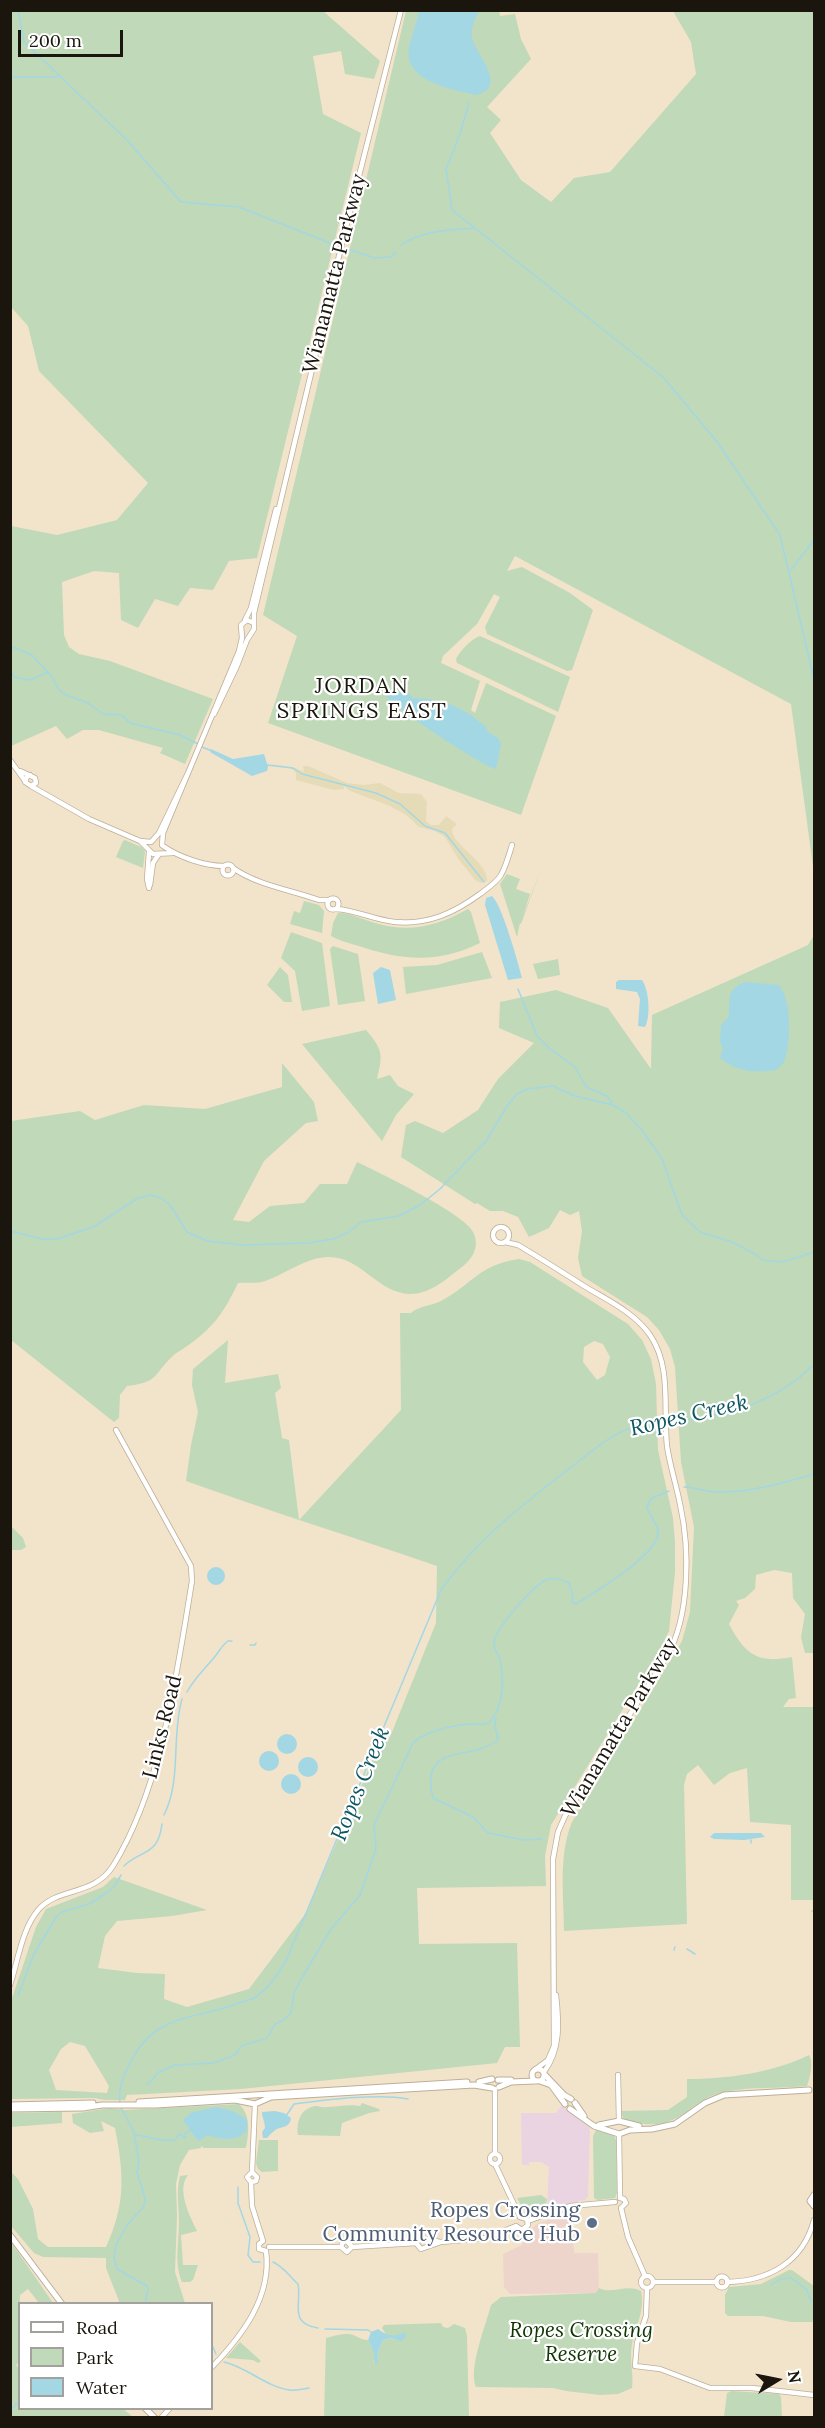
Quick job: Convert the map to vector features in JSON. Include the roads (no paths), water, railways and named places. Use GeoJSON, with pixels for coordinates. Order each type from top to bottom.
{"type":"FeatureCollection","features":[{"type":"Feature","properties":{"kind":"main road"},"geometry":{"type":"LineString","coordinates":[[534,2071],[532,2078],[550,2085],[570,2109],[594,2126],[619,2133],[675,2124],[705,2103],[724,2095],[810,2090],[814,2085]]}},
{"type":"Feature","properties":{"kind":"main road"},"geometry":{"type":"LineString","coordinates":[[253,2101],[254,2093],[258,2095],[522,2079],[534,2071],[544,2073],[564,2095],[573,2101],[582,2115],[593,2123],[603,2126],[619,2122],[656,2128]]}},
{"type":"Feature","properties":{"kind":"main road"},"geometry":{"type":"LineString","coordinates":[[538,2081],[544,2073]]}},
{"type":"Feature","properties":{"kind":"main road"},"geometry":{"type":"LineString","coordinates":[[495,2080],[495,2088]]}},
{"type":"Feature","properties":{"kind":"main road"},"geometry":{"type":"LineString","coordinates":[[495,2080],[490,2083],[495,2088]]}},
{"type":"Feature","properties":{"kind":"main road"},"geometry":{"type":"LineString","coordinates":[[10,2107],[253,2101],[271,2097],[463,2085],[495,2088],[511,2082],[538,2081]]}},
{"type":"Feature","properties":{"kind":"main road"},"geometry":{"type":"LineString","coordinates":[[810,2090],[814,2095]]}},
{"type":"Feature","properties":{"kind":"main road"},"geometry":{"type":"LineString","coordinates":[[565,2104],[573,2101]]}},
{"type":"Feature","properties":{"kind":"main road"},"geometry":{"type":"LineString","coordinates":[[570,2109],[574,2108],[573,2101]]}},
{"type":"Feature","properties":{"kind":"main road"},"geometry":{"type":"LineString","coordinates":[[619,2122],[619,2133]]}},
{"type":"Feature","properties":{"kind":"main road"},"geometry":{"type":"LineString","coordinates":[[619,2122],[612,2127],[619,2133]]}},
{"type":"Feature","properties":{"kind":"main road"},"geometry":{"type":"LineString","coordinates":[[814,2195],[810,2201],[814,2206]]}},
{"type":"Feature","properties":{"kind":"main road"},"geometry":{"type":"LineString","coordinates":[[10,2235],[60,2302]]}},
{"type":"Feature","properties":{"kind":"street","name":"Wianamatta Parkway"},"geometry":{"type":"LineString","coordinates":[[254,623],[255,607],[281,493],[401,10]]}},
{"type":"Feature","properties":{"kind":"street","name":"Wianamatta Parkway"},"geometry":{"type":"LineString","coordinates":[[245,620],[251,608],[268,535],[281,493]]}},
{"type":"Feature","properties":{"kind":"street"},"geometry":{"type":"LineString","coordinates":[[189,771],[149,849],[149,888],[153,863],[162,845],[163,833],[214,714],[255,628],[254,623],[250,620],[245,620],[241,625],[239,651],[214,714]]}},
{"type":"Feature","properties":{"kind":"street"},"geometry":{"type":"LineString","coordinates":[[242,630],[246,633],[252,632]]}},
{"type":"Feature","properties":{"kind":"street"},"geometry":{"type":"LineString","coordinates":[[10,760],[26,782],[67,808],[140,841],[153,854],[173,853]]}},
{"type":"Feature","properties":{"kind":"street"},"geometry":{"type":"LineString","coordinates":[[20,771],[35,778],[41,791]]}},
{"type":"Feature","properties":{"kind":"street"},"geometry":{"type":"LineString","coordinates":[[26,782],[27,777],[30,776]]}},
{"type":"Feature","properties":{"kind":"street"},"geometry":{"type":"LineString","coordinates":[[31,786],[36,781]]}},
{"type":"Feature","properties":{"kind":"street"},"geometry":{"type":"LineString","coordinates":[[140,841],[158,841],[173,853],[214,866],[229,865],[243,875],[319,900],[334,899],[350,910]]}},
{"type":"Feature","properties":{"kind":"street"},"geometry":{"type":"LineString","coordinates":[[319,900],[332,910],[350,910],[393,922],[420,922],[443,916],[464,906],[497,880],[504,870],[512,845]]}},
{"type":"Feature","properties":{"kind":"street"},"geometry":{"type":"LineString","coordinates":[[214,866],[226,876],[243,875]]}},
{"type":"Feature","properties":{"kind":"street"},"geometry":{"type":"LineString","coordinates":[[223,873],[224,866]]}},
{"type":"Feature","properties":{"kind":"street"},"geometry":{"type":"LineString","coordinates":[[231,875],[233,868]]}},
{"type":"Feature","properties":{"kind":"street"},"geometry":{"type":"LineString","coordinates":[[328,907],[329,900]]}},
{"type":"Feature","properties":{"kind":"street"},"geometry":{"type":"LineString","coordinates":[[336,909],[338,902]]}},
{"type":"Feature","properties":{"kind":"street"},"geometry":{"type":"LineString","coordinates":[[498,1227],[503,1227],[508,1229],[510,1234],[505,1242],[499,1243],[495,1240],[494,1231],[498,1227]]}},
{"type":"Feature","properties":{"kind":"street","name":"Wianamatta Parkway"},"geometry":{"type":"LineString","coordinates":[[510,1234],[518,1245]]}},
{"type":"Feature","properties":{"kind":"street","name":"Wianamatta Parkway"},"geometry":{"type":"LineString","coordinates":[[505,1242],[518,1245],[627,1312],[641,1324],[653,1340],[662,1361],[669,1459],[685,1534],[683,1613],[671,1649],[561,1824],[553,1859],[555,1986]]}},
{"type":"Feature","properties":{"kind":"street","name":"Links Road"},"geometry":{"type":"LineString","coordinates":[[10,1985],[30,1923],[41,1907],[101,1881],[113,1866],[146,1796],[176,1683],[192,1581],[191,1566],[116,1430]]}},
{"type":"Feature","properties":{"kind":"street"},"geometry":{"type":"LineString","coordinates":[[534,2071],[548,2060],[554,2046],[555,1986]]}},
{"type":"Feature","properties":{"kind":"street"},"geometry":{"type":"LineString","coordinates":[[544,2073],[555,2055],[558,2044],[555,1986]]}},
{"type":"Feature","properties":{"kind":"street"},"geometry":{"type":"LineString","coordinates":[[618,2075],[619,2122]]}},
{"type":"Feature","properties":{"kind":"street"},"geometry":{"type":"LineString","coordinates":[[495,2088],[495,2154],[500,2159],[495,2164],[520,2217],[528,2221],[570,2206],[624,2199],[626,2203],[621,2208]]}},
{"type":"Feature","properties":{"kind":"street"},"geometry":{"type":"LineString","coordinates":[[213,2366],[238,2336],[259,2303],[266,2279],[267,2242],[263,2241],[252,2206],[251,2182],[247,2177],[252,2172],[253,2101]]}},
{"type":"Feature","properties":{"kind":"street"},"geometry":{"type":"LineString","coordinates":[[619,2133],[617,2207],[621,2208],[628,2237],[645,2276],[651,2278],[652,2282]]}},
{"type":"Feature","properties":{"kind":"street"},"geometry":{"type":"LineString","coordinates":[[516,2226],[520,2217]]}},
{"type":"Feature","properties":{"kind":"street"},"geometry":{"type":"LineString","coordinates":[[646,2288],[652,2282],[716,2282],[722,2276],[727,2282],[753,2280],[779,2270],[803,2247],[814,2220]]}},
{"type":"Feature","properties":{"kind":"street"},"geometry":{"type":"LineString","coordinates":[[416,2243],[420,2248],[441,2242],[481,2239],[516,2226],[524,2230],[528,2221]]}},
{"type":"Feature","properties":{"kind":"street"},"geometry":{"type":"LineString","coordinates":[[416,2243],[419,2238],[441,2242]]}},
{"type":"Feature","properties":{"kind":"street"},"geometry":{"type":"LineString","coordinates":[[424,2247],[425,2239]]}},
{"type":"Feature","properties":{"kind":"street"},"geometry":{"type":"LineString","coordinates":[[263,2241],[260,2249],[341,2247],[343,2242],[347,2241],[351,2242],[352,2247],[416,2243]]}},
{"type":"Feature","properties":{"kind":"street"},"geometry":{"type":"LineString","coordinates":[[645,2276],[641,2283],[646,2288],[647,2312],[637,2343],[635,2366],[657,2368],[705,2386],[814,2395]]}},
{"type":"Feature","properties":{"kind":"water"},"geometry":{"type":"Polygon","coordinates":[[[419,11],[479,11],[473,24],[472,38],[488,69],[490,85],[486,91],[476,95],[454,90],[419,75],[412,66],[409,56],[410,43],[419,11]]]}},
{"type":"Feature","properties":{"kind":"water"},"geometry":{"type":"Polygon","coordinates":[[[406,691],[413,698],[435,700],[453,706],[487,728],[487,731],[499,739],[501,744],[496,769],[438,736],[386,696],[406,691]]]}},
{"type":"Feature","properties":{"kind":"water"},"geometry":{"type":"Polygon","coordinates":[[[211,749],[233,759],[264,754],[267,771],[252,776],[210,752],[211,749]]]}},
{"type":"Feature","properties":{"kind":"water"},"geometry":{"type":"Polygon","coordinates":[[[492,896],[505,922],[522,978],[508,980],[485,905],[486,898],[492,896]]]}},
{"type":"Feature","properties":{"kind":"water"},"geometry":{"type":"Polygon","coordinates":[[[381,967],[390,970],[396,1000],[378,1004],[373,973],[381,967]]]}},
{"type":"Feature","properties":{"kind":"water"},"geometry":{"type":"Polygon","coordinates":[[[642,980],[648,1003],[645,1027],[638,1026],[640,999],[637,992],[616,989],[616,982],[642,980]]]}},
{"type":"Feature","properties":{"kind":"water"},"geometry":{"type":"Polygon","coordinates":[[[745,982],[778,985],[786,999],[789,1020],[787,1051],[782,1065],[776,1070],[740,1069],[720,1058],[723,1048],[720,1042],[721,1025],[728,1018],[731,992],[745,982]]]}},
{"type":"Feature","properties":{"kind":"water"},"geometry":{"type":"Polygon","coordinates":[[[212,1567],[220,1567],[225,1572],[223,1583],[212,1585],[207,1580],[207,1572],[212,1567]]]}},
{"type":"Feature","properties":{"kind":"water"},"geometry":{"type":"Polygon","coordinates":[[[287,1734],[294,1737],[297,1744],[294,1751],[287,1754],[280,1751],[277,1744],[280,1737],[287,1734]]]}},
{"type":"Feature","properties":{"kind":"water"},"geometry":{"type":"Polygon","coordinates":[[[269,1751],[276,1754],[279,1761],[276,1768],[269,1771],[262,1768],[259,1761],[262,1754],[269,1751]]]}},
{"type":"Feature","properties":{"kind":"water"},"geometry":{"type":"Polygon","coordinates":[[[308,1757],[315,1760],[318,1767],[315,1774],[308,1777],[301,1774],[298,1767],[301,1760],[308,1757]]]}},
{"type":"Feature","properties":{"kind":"water"},"geometry":{"type":"Polygon","coordinates":[[[291,1774],[298,1777],[301,1784],[298,1791],[291,1794],[284,1791],[281,1784],[284,1777],[291,1774]]]}},
{"type":"Feature","properties":{"kind":"water"},"geometry":{"type":"Polygon","coordinates":[[[714,1833],[761,1833],[765,1837],[744,1840],[714,1839],[710,1837],[714,1833]]]}},
{"type":"Feature","properties":{"kind":"water"},"geometry":{"type":"Polygon","coordinates":[[[216,2107],[232,2111],[247,2119],[247,2131],[238,2137],[224,2139],[208,2135],[198,2141],[183,2120],[191,2113],[216,2107]]]}},
{"type":"Feature","properties":{"kind":"water"},"geometry":{"type":"Polygon","coordinates":[[[275,2111],[291,2118],[290,2122],[267,2138],[263,2138],[262,2132],[265,2128],[262,2112],[275,2111]]]}},
{"type":"Feature","properties":{"kind":"water"},"geometry":{"type":"Polygon","coordinates":[[[378,2329],[385,2334],[392,2335],[406,2332],[406,2336],[401,2341],[390,2338],[383,2340],[377,2355],[378,2364],[375,2364],[373,2350],[368,2340],[371,2332],[378,2329]]]}},
{"type":"Feature","properties":{"kind":"waterway"},"geometry":{"type":"LineString","coordinates":[[18,10],[24,42],[127,140],[181,202],[239,207],[335,245]]}},
{"type":"Feature","properties":{"kind":"waterway"},"geometry":{"type":"LineString","coordinates":[[10,77],[58,77]]}},
{"type":"Feature","properties":{"kind":"waterway"},"geometry":{"type":"LineString","coordinates":[[469,103],[446,169],[452,210],[663,377],[718,443],[780,535],[814,679]]}},
{"type":"Feature","properties":{"kind":"waterway"},"geometry":{"type":"LineString","coordinates":[[401,245],[418,236],[446,230],[475,228]]}},
{"type":"Feature","properties":{"kind":"waterway"},"geometry":{"type":"LineString","coordinates":[[345,248],[375,258],[391,257],[396,252]]}},
{"type":"Feature","properties":{"kind":"waterway"},"geometry":{"type":"LineString","coordinates":[[791,570],[814,540]]}},
{"type":"Feature","properties":{"kind":"waterway"},"geometry":{"type":"LineString","coordinates":[[10,646],[32,655],[64,694],[88,703],[103,714],[122,715],[130,723],[180,735],[198,744]]}},
{"type":"Feature","properties":{"kind":"waterway"},"geometry":{"type":"LineString","coordinates":[[10,671],[14,677],[30,680],[48,672]]}},
{"type":"Feature","properties":{"kind":"waterway"},"geometry":{"type":"LineString","coordinates":[[202,747],[212,751]]}},
{"type":"Feature","properties":{"kind":"waterway"},"geometry":{"type":"LineString","coordinates":[[267,765],[293,768],[302,774],[376,793],[400,804],[425,826],[445,833],[484,882]]}},
{"type":"Feature","properties":{"kind":"waterway"},"geometry":{"type":"LineString","coordinates":[[518,989],[537,1036],[575,1067],[586,1087],[607,1096],[612,1103]]}},
{"type":"Feature","properties":{"kind":"waterway"},"geometry":{"type":"LineString","coordinates":[[10,1231],[42,1239],[58,1239],[95,1226],[138,1198],[151,1195],[161,1198],[170,1205],[187,1232],[207,1241],[242,1245],[307,1243],[333,1239],[347,1233],[361,1222],[399,1216],[420,1205],[440,1189],[486,1141],[517,1094],[527,1089],[553,1086],[575,1096],[613,1105],[626,1113],[641,1129],[662,1159],[682,1215],[700,1232],[732,1242],[762,1260],[783,1262],[814,1252]]}},
{"type":"Feature","properties":{"kind":"waterway","name":"Ropes Creek"},"geometry":{"type":"LineString","coordinates":[[668,1421],[707,1417],[747,1406],[783,1389],[814,1364]]}},
{"type":"Feature","properties":{"kind":"waterway","name":"Ropes Creek"},"geometry":{"type":"LineString","coordinates":[[120,2103],[120,2088],[125,2073],[140,2047],[150,2036],[174,2022],[256,1997],[269,1985],[283,1966],[441,1590],[458,1568],[515,1511],[601,1444],[630,1428],[663,1422]]}},
{"type":"Feature","properties":{"kind":"waterway"},"geometry":{"type":"LineString","coordinates":[[684,1487],[712,1492],[741,1491],[814,1474]]}},
{"type":"Feature","properties":{"kind":"waterway"},"geometry":{"type":"LineString","coordinates":[[147,2085],[159,2072],[175,2065],[213,2063],[235,2055],[241,2046],[267,2038],[275,2024],[284,2020],[291,2013],[294,1993],[303,1976],[331,1929],[360,1895],[376,1849],[374,1825],[413,1743],[439,1729],[489,1723],[498,1709],[502,1692],[501,1665],[495,1649],[495,1637],[507,1619],[533,1590],[546,1580],[558,1579],[569,1583],[573,1596],[572,1602],[576,1604],[638,1561],[656,1540],[658,1531],[647,1506],[652,1498],[669,1491]]}},
{"type":"Feature","properties":{"kind":"waterway"},"geometry":{"type":"LineString","coordinates":[[187,1692],[223,1645],[232,1641]]}},
{"type":"Feature","properties":{"kind":"waterway"},"geometry":{"type":"LineString","coordinates":[[250,1645],[256,1643]]}},
{"type":"Feature","properties":{"kind":"waterway"},"geometry":{"type":"LineString","coordinates":[[164,1815],[173,1787],[177,1728],[182,1699]]}},
{"type":"Feature","properties":{"kind":"waterway"},"geometry":{"type":"LineString","coordinates":[[496,1718],[498,1740],[487,1746],[440,1760],[433,1768],[431,1780],[433,1798],[473,1817],[488,1833],[524,1840],[542,1839]]}},
{"type":"Feature","properties":{"kind":"waterway"},"geometry":{"type":"LineString","coordinates":[[124,1866],[153,1847],[160,1835],[162,1824]]}},
{"type":"Feature","properties":{"kind":"waterway"},"geometry":{"type":"LineString","coordinates":[[18,1996],[33,1956],[56,1917],[62,1912],[89,1904],[105,1894],[114,1887],[121,1875]]}},
{"type":"Feature","properties":{"kind":"waterway"},"geometry":{"type":"LineString","coordinates":[[687,1949],[695,1954]]}},
{"type":"Feature","properties":{"kind":"waterway"},"geometry":{"type":"LineString","coordinates":[[286,2116],[294,2104],[367,2097],[408,2099]]}},
{"type":"Feature","properties":{"kind":"waterway","name":"Ropes Creek"},"geometry":{"type":"LineString","coordinates":[[121,2108],[134,2132],[139,2162],[137,2172],[145,2198],[144,2206],[127,2225],[116,2245],[114,2258],[117,2269],[147,2286],[145,2302]]}},
{"type":"Feature","properties":{"kind":"waterway"},"geometry":{"type":"LineString","coordinates":[[135,2135],[175,2140],[179,2134],[186,2138],[185,2133],[191,2130]]}},
{"type":"Feature","properties":{"kind":"waterway"},"geometry":{"type":"LineString","coordinates":[[238,2187],[238,2203],[250,2237],[248,2255],[253,2262],[260,2262]]}},
{"type":"Feature","properties":{"kind":"waterway"},"geometry":{"type":"LineString","coordinates":[[273,2262],[298,2284],[298,2312],[303,2322],[318,2328]]}},
{"type":"Feature","properties":{"kind":"waterway"},"geometry":{"type":"LineString","coordinates":[[771,2285],[780,2279],[791,2278],[807,2290],[811,2302]]}},
{"type":"Feature","properties":{"kind":"waterway"},"geometry":{"type":"LineString","coordinates":[[325,2329],[368,2330],[371,2332]]}},
{"type":"Feature","properties":{"kind":"waterway"},"geometry":{"type":"LineString","coordinates":[[213,2347],[216,2354]]}},
{"type":"Feature","properties":{"kind":"waterway"},"geometry":{"type":"LineString","coordinates":[[224,2362],[281,2388],[290,2390],[309,2388]]}},
{"type":"Feature","properties":{"kind":"waterway","name":"Ropes Creek"},"geometry":{"type":"LineString","coordinates":[[10,2411],[18,2402]]}},
{"type":"Feature","properties":{"kind":"place","name":"Ropes Crossing Community Resource Hub"},"geometry":{"type":"Point","coordinates":[592,2223]}},
{"type":"Feature","properties":{"kind":"district","name":"JORDAN SPRINGS EAST"},"geometry":{"type":"Point","coordinates":[362,700]}},
{"type":"Feature","properties":{"kind":"park label","name":"Ropes Crossing Reserve"},"geometry":{"type":"Point","coordinates":[581,2343]}}]}
